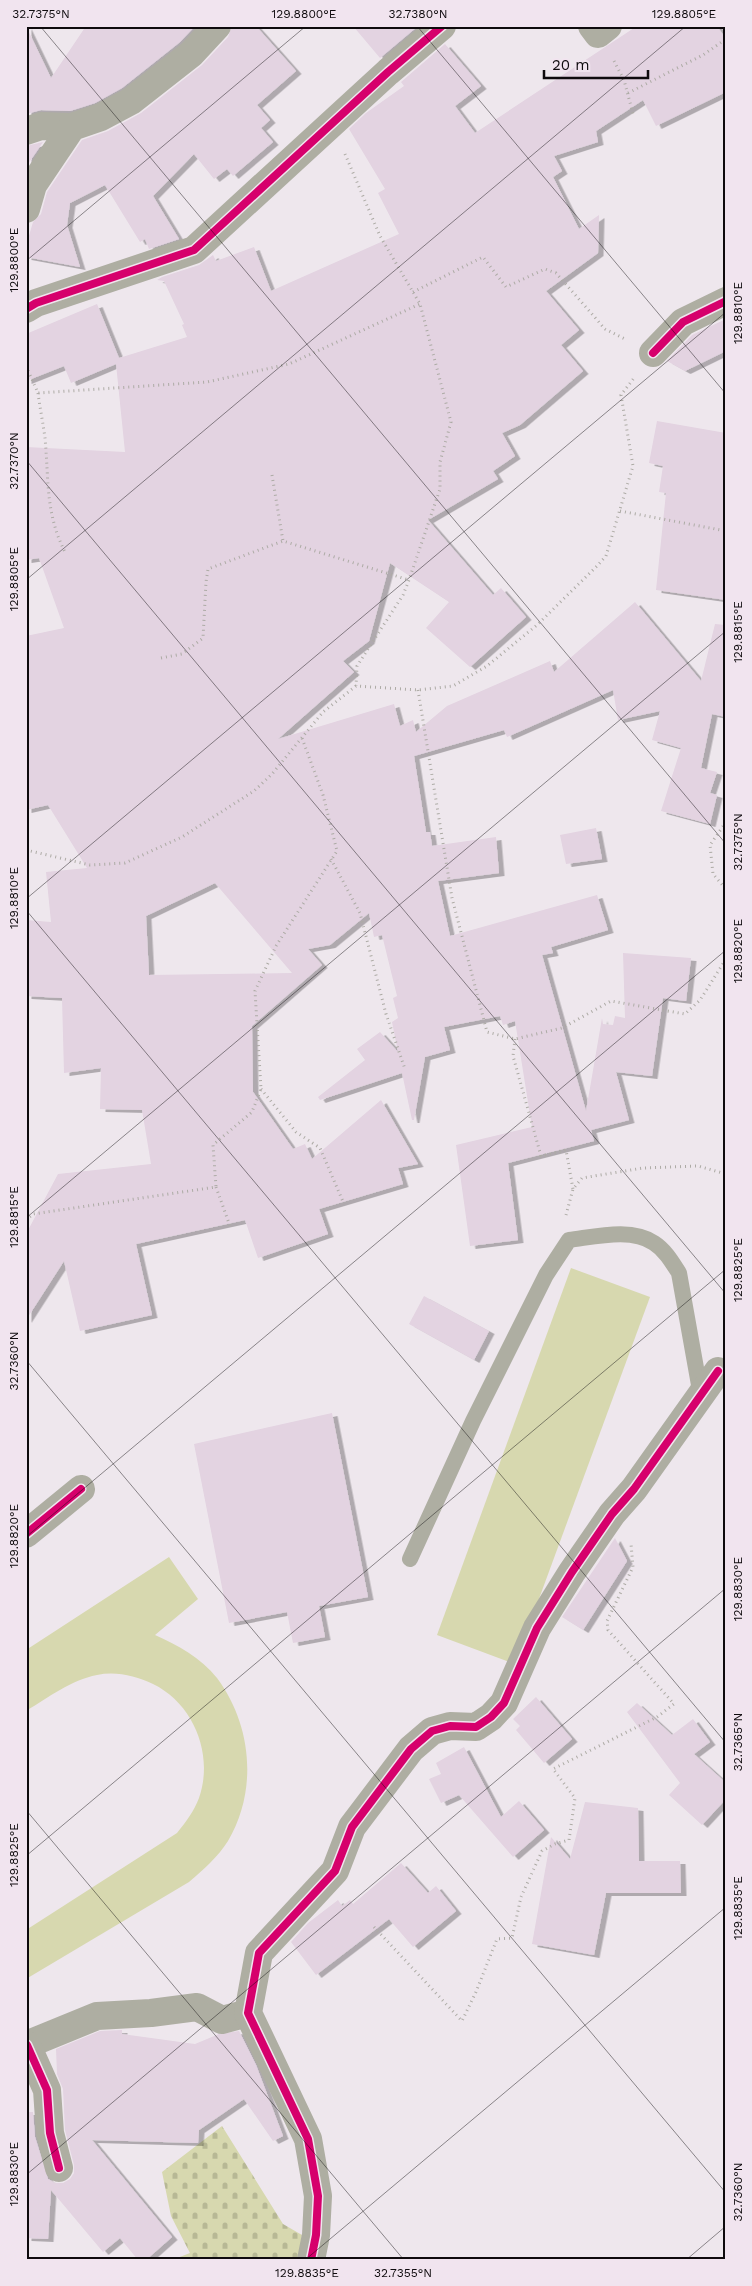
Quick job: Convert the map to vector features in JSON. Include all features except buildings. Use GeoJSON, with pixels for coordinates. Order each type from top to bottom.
{"type":"FeatureCollection","features":[{"type":"Feature","properties":{"kind":"street"},"geometry":{"type":"LineString","coordinates":[[26,130],[41,126],[72,127],[101,117],[131,101],[191,54],[217,26]]}},
{"type":"Feature","properties":{"kind":"street"},"geometry":{"type":"LineString","coordinates":[[26,309],[36,303],[194,250],[442,26]]}},
{"type":"Feature","properties":{"kind":"street"},"geometry":{"type":"LineString","coordinates":[[26,209],[33,185],[72,127]]}},
{"type":"Feature","properties":{"kind":"street"},"geometry":{"type":"LineString","coordinates":[[654,353],[683,322],[726,301]]}},
{"type":"Feature","properties":{"kind":"street"},"geometry":{"type":"LineString","coordinates":[[311,2260],[316,2235],[318,2196],[308,2139],[248,2013],[259,1953],[335,1871],[352,1827],[411,1749],[432,1731],[450,1726],[476,1727],[491,1717],[504,1703],[537,1628],[612,1514],[634,1489],[718,1371]]}},
{"type":"Feature","properties":{"kind":"street"},"geometry":{"type":"LineString","coordinates":[[26,1534],[81,1489]]}},
{"type":"Feature","properties":{"kind":"street"},"geometry":{"type":"LineString","coordinates":[[59,2168],[50,2133],[47,2090],[26,2045],[97,2016],[151,2013],[197,2007],[222,2020],[248,2013]]}},
{"type":"Feature","properties":{"kind":"lane"},"geometry":{"type":"LineString","coordinates":[[410,1559],[482,1404],[546,1275],[569,1240],[609,1235],[632,1235],[653,1242],[667,1255],[679,1273],[701,1396]]}},
{"type":"Feature","properties":{"kind":"path"},"geometry":{"type":"LineString","coordinates":[[600,29],[624,80],[633,114]]}},
{"type":"Feature","properties":{"kind":"path"},"geometry":{"type":"LineString","coordinates":[[628,93],[703,55],[726,39]]}},
{"type":"Feature","properties":{"kind":"path"},"geometry":{"type":"LineString","coordinates":[[332,124],[380,236],[420,304],[450,422],[440,462],[440,489],[403,596],[357,666],[356,686]]}},
{"type":"Feature","properties":{"kind":"path"},"geometry":{"type":"LineString","coordinates":[[26,850],[90,865],[125,863],[182,837],[254,791],[272,774],[323,712],[356,686],[418,690],[453,686],[487,666],[537,625],[606,556],[633,466],[621,395],[654,353],[605,328],[556,273],[545,269],[506,287],[483,257],[413,292]]}},
{"type":"Feature","properties":{"kind":"path"},"geometry":{"type":"LineString","coordinates":[[38,393],[208,382],[289,364],[420,304]]}},
{"type":"Feature","properties":{"kind":"path"},"geometry":{"type":"LineString","coordinates":[[26,366],[38,393],[45,438],[47,493],[58,540],[66,554]]}},
{"type":"Feature","properties":{"kind":"path"},"geometry":{"type":"LineString","coordinates":[[272,475],[283,541]]}},
{"type":"Feature","properties":{"kind":"path"},"geometry":{"type":"LineString","coordinates":[[620,511],[726,531]]}},
{"type":"Feature","properties":{"kind":"path"},"geometry":{"type":"LineString","coordinates":[[161,658],[182,654],[203,638],[208,569],[283,541],[408,580]]}},
{"type":"Feature","properties":{"kind":"path"},"geometry":{"type":"LineString","coordinates":[[418,690],[452,898],[487,1032],[515,1039],[562,1028],[611,1001],[686,1014],[700,1000],[726,959]]}},
{"type":"Feature","properties":{"kind":"path"},"geometry":{"type":"LineString","coordinates":[[230,1226],[216,1187],[214,1146],[252,1112],[261,1088],[255,992],[276,946],[319,882],[337,851],[323,795],[301,737]]}},
{"type":"Feature","properties":{"kind":"path"},"geometry":{"type":"LineString","coordinates":[[726,822],[710,845],[713,874],[726,889]]}},
{"type":"Feature","properties":{"kind":"path"},"geometry":{"type":"LineString","coordinates":[[331,859],[360,913],[386,1014],[405,1068]]}},
{"type":"Feature","properties":{"kind":"path"},"geometry":{"type":"LineString","coordinates":[[515,1039],[513,1056],[541,1156],[566,1150],[573,1189]]}},
{"type":"Feature","properties":{"kind":"path"},"geometry":{"type":"LineString","coordinates":[[261,1088],[296,1132],[320,1148],[344,1204]]}},
{"type":"Feature","properties":{"kind":"path"},"geometry":{"type":"LineString","coordinates":[[569,1240],[565,1218],[573,1189],[582,1178],[643,1168],[698,1166],[726,1174]]}},
{"type":"Feature","properties":{"kind":"path"},"geometry":{"type":"LineString","coordinates":[[26,1220],[33,1214],[216,1187]]}},
{"type":"Feature","properties":{"kind":"path"},"geometry":{"type":"LineString","coordinates":[[374,1927],[462,2021],[497,1940],[512,1938],[521,1897],[542,1851],[555,1844],[569,1840],[575,1798],[553,1769],[657,1717],[674,1704],[608,1630],[607,1621],[632,1567],[632,1545],[612,1514]]}},
{"type":"Feature","properties":{"kind":"green space"},"geometry":{"type":"Polygon","coordinates":[[[571,1268],[650,1297],[515,1664],[437,1635],[571,1268]]]}},
{"type":"Feature","properties":{"kind":"green space"},"geometry":{"type":"Polygon","coordinates":[[[169,1557],[198,1599],[155,1635],[189,1653],[204,1664],[217,1678],[229,1696],[238,1716],[247,1758],[247,1779],[244,1801],[238,1821],[220,1852],[189,1882],[26,1979],[26,1930],[177,1833],[190,1816],[199,1798],[203,1782],[204,1765],[202,1748],[197,1732],[180,1704],[153,1684],[126,1675],[104,1674],[87,1677],[69,1685],[26,1711],[26,1650],[169,1557]]]}},
{"type":"Feature","properties":{"kind":"green space"},"geometry":{"type":"Polygon","coordinates":[[[222,2126],[283,2224],[302,2235],[299,2260],[172,2260],[190,2253],[171,2216],[162,2172],[222,2126]]]}},
{"type":"Feature","properties":{"kind":"cycle path"},"geometry":{"type":"LineString","coordinates":[[26,309],[36,303],[194,250],[388,72],[442,26]]}},
{"type":"Feature","properties":{"kind":"cycle path"},"geometry":{"type":"LineString","coordinates":[[653,353],[683,322],[726,301]]}},
{"type":"Feature","properties":{"kind":"cycle path"},"geometry":{"type":"LineString","coordinates":[[311,2260],[316,2235],[318,2196],[308,2139],[248,2013],[259,1953],[335,1871],[352,1827],[411,1749],[432,1731],[450,1726],[476,1727],[491,1717],[504,1703],[537,1628],[572,1572],[612,1514],[634,1489],[718,1371]]}},
{"type":"Feature","properties":{"kind":"cycle path"},"geometry":{"type":"LineString","coordinates":[[26,1534],[81,1489]]}},
{"type":"Feature","properties":{"kind":"cycle path"},"geometry":{"type":"LineString","coordinates":[[27,2045],[47,2090],[50,2133],[59,2168]]}}]}
